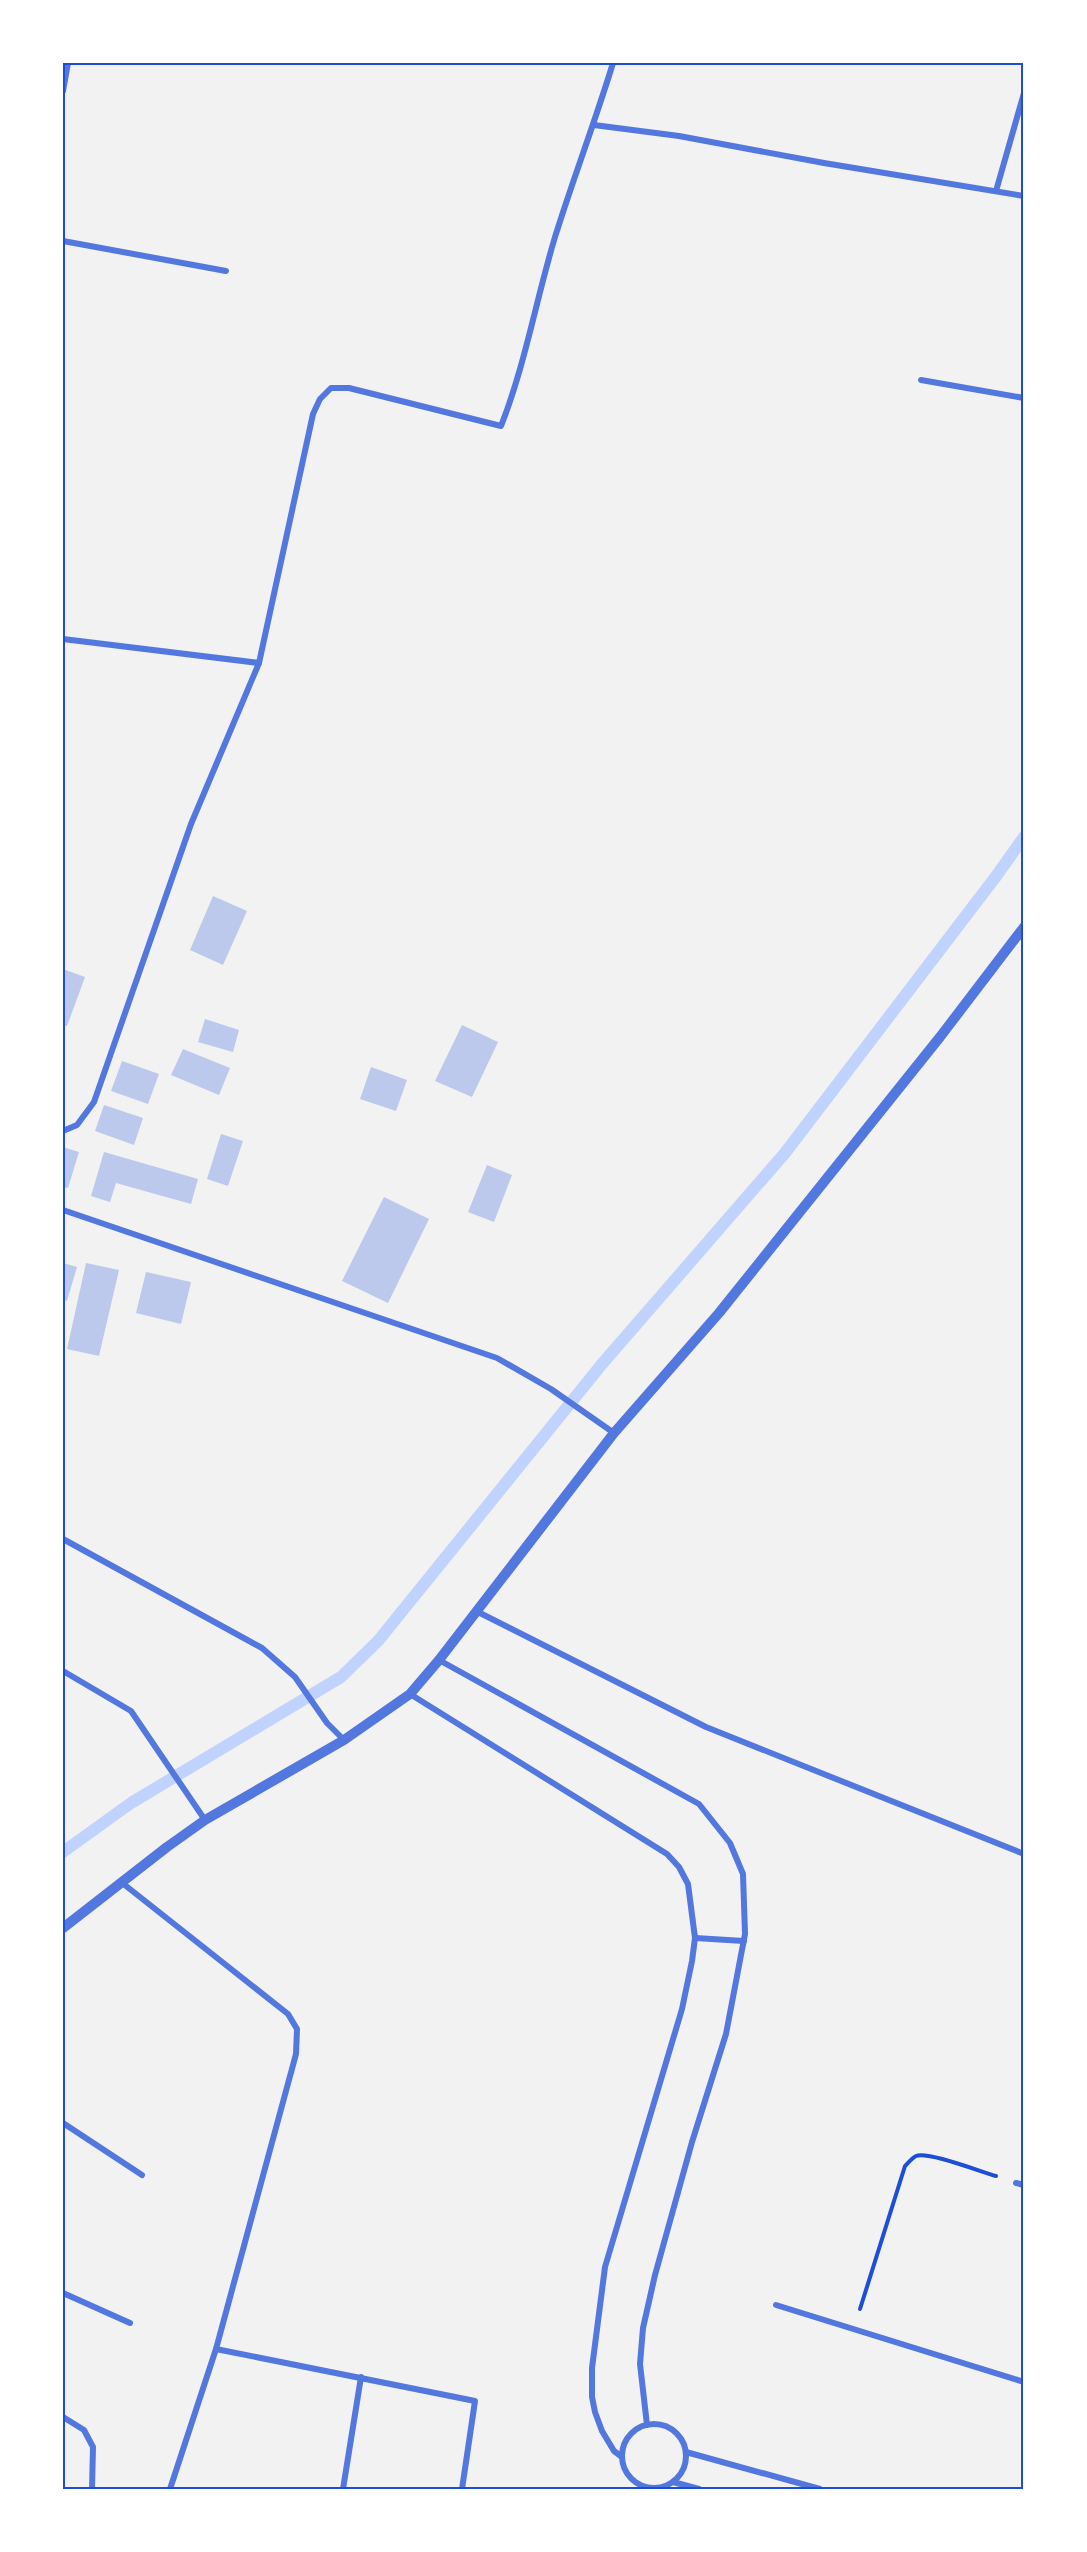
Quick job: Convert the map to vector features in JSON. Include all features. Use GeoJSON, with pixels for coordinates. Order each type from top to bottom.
{"type":"FeatureCollection","features":[{"type":"Feature","properties":{"kind":"street"},"geometry":{"type":"LineString","coordinates":[[63,91],[68,63]]}},
{"type":"Feature","properties":{"kind":"street"},"geometry":{"type":"LineString","coordinates":[[63,1131],[77,1125],[94,1102],[191,824],[259,663],[314,414],[320,399],[331,388],[349,388],[501,426],[512,398],[555,237],[613,63]]}},
{"type":"Feature","properties":{"kind":"street"},"geometry":{"type":"LineString","coordinates":[[996,191],[1024,93]]}},
{"type":"Feature","properties":{"kind":"street"},"geometry":{"type":"LineString","coordinates":[[594,124],[679,136],[1024,196]]}},
{"type":"Feature","properties":{"kind":"street"},"geometry":{"type":"LineString","coordinates":[[63,241],[226,271]]}},
{"type":"Feature","properties":{"kind":"street"},"geometry":{"type":"LineString","coordinates":[[921,380],[1024,398]]}},
{"type":"Feature","properties":{"kind":"street"},"geometry":{"type":"LineString","coordinates":[[63,639],[259,663]]}},
{"type":"Feature","properties":{"kind":"street"},"geometry":{"type":"LineString","coordinates":[[63,1928],[205,1820],[344,1740],[410,1694],[439,1660],[614,1433],[719,1313],[940,1037],[1024,927]]}},
{"type":"Feature","properties":{"kind":"street"},"geometry":{"type":"LineString","coordinates":[[63,1210],[497,1358],[551,1389],[614,1433]]}},
{"type":"Feature","properties":{"kind":"street"},"geometry":{"type":"LineString","coordinates":[[63,1539],[262,1648],[295,1677],[327,1723],[344,1740]]}},
{"type":"Feature","properties":{"kind":"street"},"geometry":{"type":"LineString","coordinates":[[476,1611],[706,1727],[1024,1854]]}},
{"type":"Feature","properties":{"kind":"street"},"geometry":{"type":"LineString","coordinates":[[439,1660],[699,1804],[730,1843],[742,1874],[744,1941],[726,2034],[692,2142],[655,2275],[643,2328],[640,2364],[647,2425]]}},
{"type":"Feature","properties":{"kind":"street"},"geometry":{"type":"LineString","coordinates":[[63,1671],[131,1711],[205,1820]]}},
{"type":"Feature","properties":{"kind":"street"},"geometry":{"type":"LineString","coordinates":[[410,1694],[667,1854],[680,1867],[688,1884],[695,1938],[682,2009],[605,2267],[592,2368],[592,2397],[602,2431],[614,2451],[622,2457]]}},
{"type":"Feature","properties":{"kind":"street"},"geometry":{"type":"LineString","coordinates":[[121,1882],[288,2014],[297,2029],[296,2054],[216,2349],[170,2489]]}},
{"type":"Feature","properties":{"kind":"street"},"geometry":{"type":"LineString","coordinates":[[695,1938],[744,1941]]}},
{"type":"Feature","properties":{"kind":"street"},"geometry":{"type":"LineString","coordinates":[[63,2123],[142,2175]]}},
{"type":"Feature","properties":{"kind":"street"},"geometry":{"type":"LineString","coordinates":[[1016,2183],[1024,2185]]}},
{"type":"Feature","properties":{"kind":"street"},"geometry":{"type":"LineString","coordinates":[[63,2292],[130,2323]]}},
{"type":"Feature","properties":{"kind":"street"},"geometry":{"type":"LineString","coordinates":[[776,2305],[1024,2382]]}},
{"type":"Feature","properties":{"kind":"street"},"geometry":{"type":"LineString","coordinates":[[216,2349],[475,2401],[462,2489]]}},
{"type":"Feature","properties":{"kind":"street"},"geometry":{"type":"LineString","coordinates":[[343,2489],[362,2377]]}},
{"type":"Feature","properties":{"kind":"street"},"geometry":{"type":"LineString","coordinates":[[63,2417],[84,2430],[93,2447],[92,2489]]}},
{"type":"Feature","properties":{"kind":"street"},"geometry":{"type":"LineString","coordinates":[[654,2424],[672,2429],[684,2444],[686,2464],[681,2474],[673,2482],[657,2488],[640,2485],[627,2474],[622,2457],[626,2442],[634,2431],[654,2424]]}},
{"type":"Feature","properties":{"kind":"street"},"geometry":{"type":"LineString","coordinates":[[686,2452],[820,2489]]}},
{"type":"Feature","properties":{"kind":"street"},"geometry":{"type":"LineString","coordinates":[[673,2482],[699,2489]]}},
{"type":"Feature","properties":{"kind":"path"},"geometry":{"type":"LineString","coordinates":[[854,2329],[905,2166],[913,2158],[918,2155],[933,2157],[1016,2183]]}},
{"type":"Feature","properties":{"kind":"building"},"geometry":{"type":"Polygon","coordinates":[[[213,896],[247,911],[223,965],[190,950],[213,896]]]}},
{"type":"Feature","properties":{"kind":"building"},"geometry":{"type":"Polygon","coordinates":[[[63,969],[85,977],[67,1026],[63,1025],[63,969]]]}},
{"type":"Feature","properties":{"kind":"building"},"geometry":{"type":"Polygon","coordinates":[[[205,1019],[239,1030],[233,1052],[198,1042],[205,1019]]]}},
{"type":"Feature","properties":{"kind":"building"},"geometry":{"type":"Polygon","coordinates":[[[462,1025],[498,1042],[472,1097],[435,1081],[462,1025]]]}},
{"type":"Feature","properties":{"kind":"building"},"geometry":{"type":"Polygon","coordinates":[[[183,1049],[230,1068],[219,1095],[171,1075],[183,1049]]]}},
{"type":"Feature","properties":{"kind":"building"},"geometry":{"type":"Polygon","coordinates":[[[122,1061],[159,1074],[148,1104],[111,1091],[122,1061]]]}},
{"type":"Feature","properties":{"kind":"building"},"geometry":{"type":"Polygon","coordinates":[[[371,1067],[407,1080],[396,1111],[360,1099],[371,1067]]]}},
{"type":"Feature","properties":{"kind":"building"},"geometry":{"type":"Polygon","coordinates":[[[104,1105],[143,1118],[134,1145],[95,1131],[104,1105]]]}},
{"type":"Feature","properties":{"kind":"building"},"geometry":{"type":"Polygon","coordinates":[[[221,1134],[243,1141],[228,1186],[207,1179],[221,1134]]]}},
{"type":"Feature","properties":{"kind":"building"},"geometry":{"type":"Polygon","coordinates":[[[63,1147],[79,1152],[68,1188],[63,1187],[63,1147]]]}},
{"type":"Feature","properties":{"kind":"building"},"geometry":{"type":"Polygon","coordinates":[[[104,1152],[198,1179],[191,1204],[116,1183],[110,1202],[91,1196],[104,1152]]]}},
{"type":"Feature","properties":{"kind":"building"},"geometry":{"type":"Polygon","coordinates":[[[487,1165],[512,1175],[494,1222],[468,1212],[487,1165]]]}},
{"type":"Feature","properties":{"kind":"building"},"geometry":{"type":"Polygon","coordinates":[[[384,1197],[429,1219],[388,1303],[342,1281],[384,1197]]]}},
{"type":"Feature","properties":{"kind":"building"},"geometry":{"type":"Polygon","coordinates":[[[63,1263],[77,1267],[67,1301],[63,1299],[63,1263]]]}},
{"type":"Feature","properties":{"kind":"building"},"geometry":{"type":"Polygon","coordinates":[[[86,1263],[119,1270],[99,1356],[67,1349],[86,1263]]]}},
{"type":"Feature","properties":{"kind":"building"},"geometry":{"type":"Polygon","coordinates":[[[146,1272],[191,1282],[181,1324],[136,1313],[146,1272]]]}},
{"type":"Feature","properties":{"kind":"waterway"},"geometry":{"type":"LineString","coordinates":[[63,1852],[131,1803],[341,1677],[378,1641],[602,1364],[785,1153],[1024,837]]}}]}
